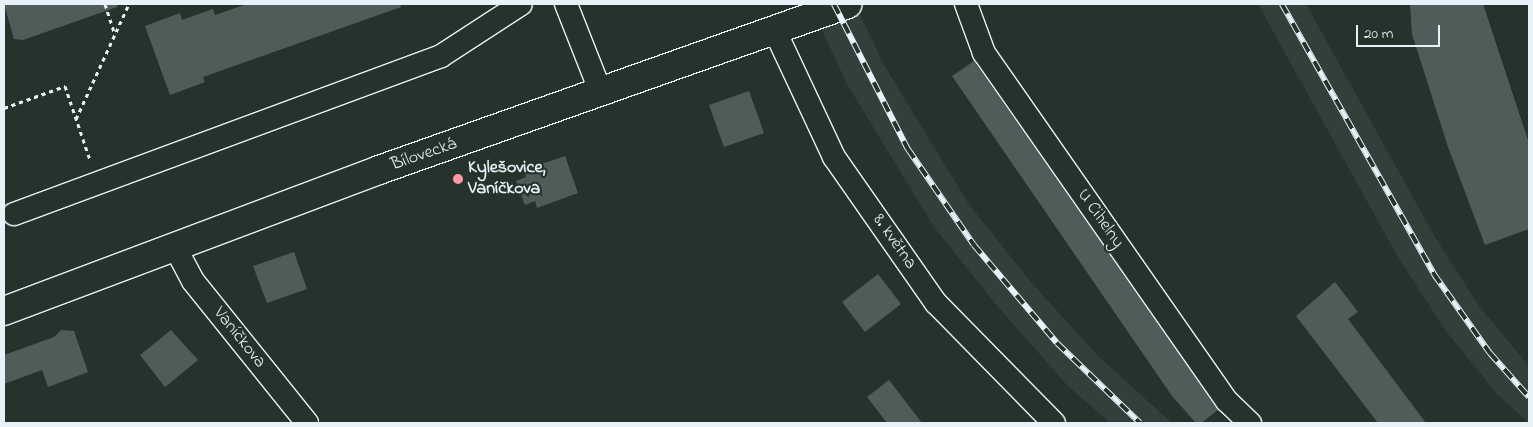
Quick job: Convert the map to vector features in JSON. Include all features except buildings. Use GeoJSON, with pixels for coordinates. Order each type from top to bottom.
{"type":"FeatureCollection","features":[{"type":"Feature","properties":{"kind":"main road","name":"Bílovecká"},"geometry":{"type":"LineString","coordinates":[[4,311],[176,249],[361,177],[847,4]]}},
{"type":"Feature","properties":{"kind":"street"},"geometry":{"type":"LineString","coordinates":[[14,214],[441,56],[521,4]]}},
{"type":"Feature","properties":{"kind":"street"},"geometry":{"type":"LineString","coordinates":[[566,4],[600,93]]}},
{"type":"Feature","properties":{"kind":"street","name":"U Cihelny"},"geometry":{"type":"LineString","coordinates":[[966,4],[984,53],[1228,401],[1250,423]]}},
{"type":"Feature","properties":{"kind":"street","name":"8. května"},"geometry":{"type":"LineString","coordinates":[[775,31],[834,157],[936,303],[1054,423]]}},
{"type":"Feature","properties":{"kind":"street","name":"Vaníčkova"},"geometry":{"type":"LineString","coordinates":[[176,249],[193,281],[308,423]]}},
{"type":"Feature","properties":{"kind":"path"},"geometry":{"type":"LineString","coordinates":[[105,4],[115,34]]}},
{"type":"Feature","properties":{"kind":"path"},"geometry":{"type":"LineString","coordinates":[[76,119],[129,4]]}},
{"type":"Feature","properties":{"kind":"path"},"geometry":{"type":"LineString","coordinates":[[4,108],[65,86],[98,182]]}},
{"type":"Feature","properties":{"kind":"shaded area"},"geometry":{"type":"Polygon","coordinates":[[[855,4],[884,65],[968,203],[1030,281],[1097,355],[1172,423],[1110,423],[1067,385],[999,308],[934,227],[847,84],[814,13],[855,4]]]}},
{"type":"Feature","properties":{"kind":"shaded area"},"geometry":{"type":"Polygon","coordinates":[[[1258,4],[1306,4],[1435,237],[1479,306],[1529,366],[1529,423],[1497,394],[1446,331],[1399,259],[1258,4]]]}},
{"type":"Feature","properties":{"kind":"railway"},"geometry":{"type":"LineString","coordinates":[[834,4],[908,149],[974,245],[1057,343],[1140,423]]}},
{"type":"Feature","properties":{"kind":"railway"},"geometry":{"type":"LineString","coordinates":[[1282,4],[1434,274],[1490,353],[1529,397]]}},
{"type":"Feature","properties":{"kind":"place","name":"Kylešovice, Vaníčkova"},"geometry":{"type":"Point","coordinates":[458,179]}}]}
